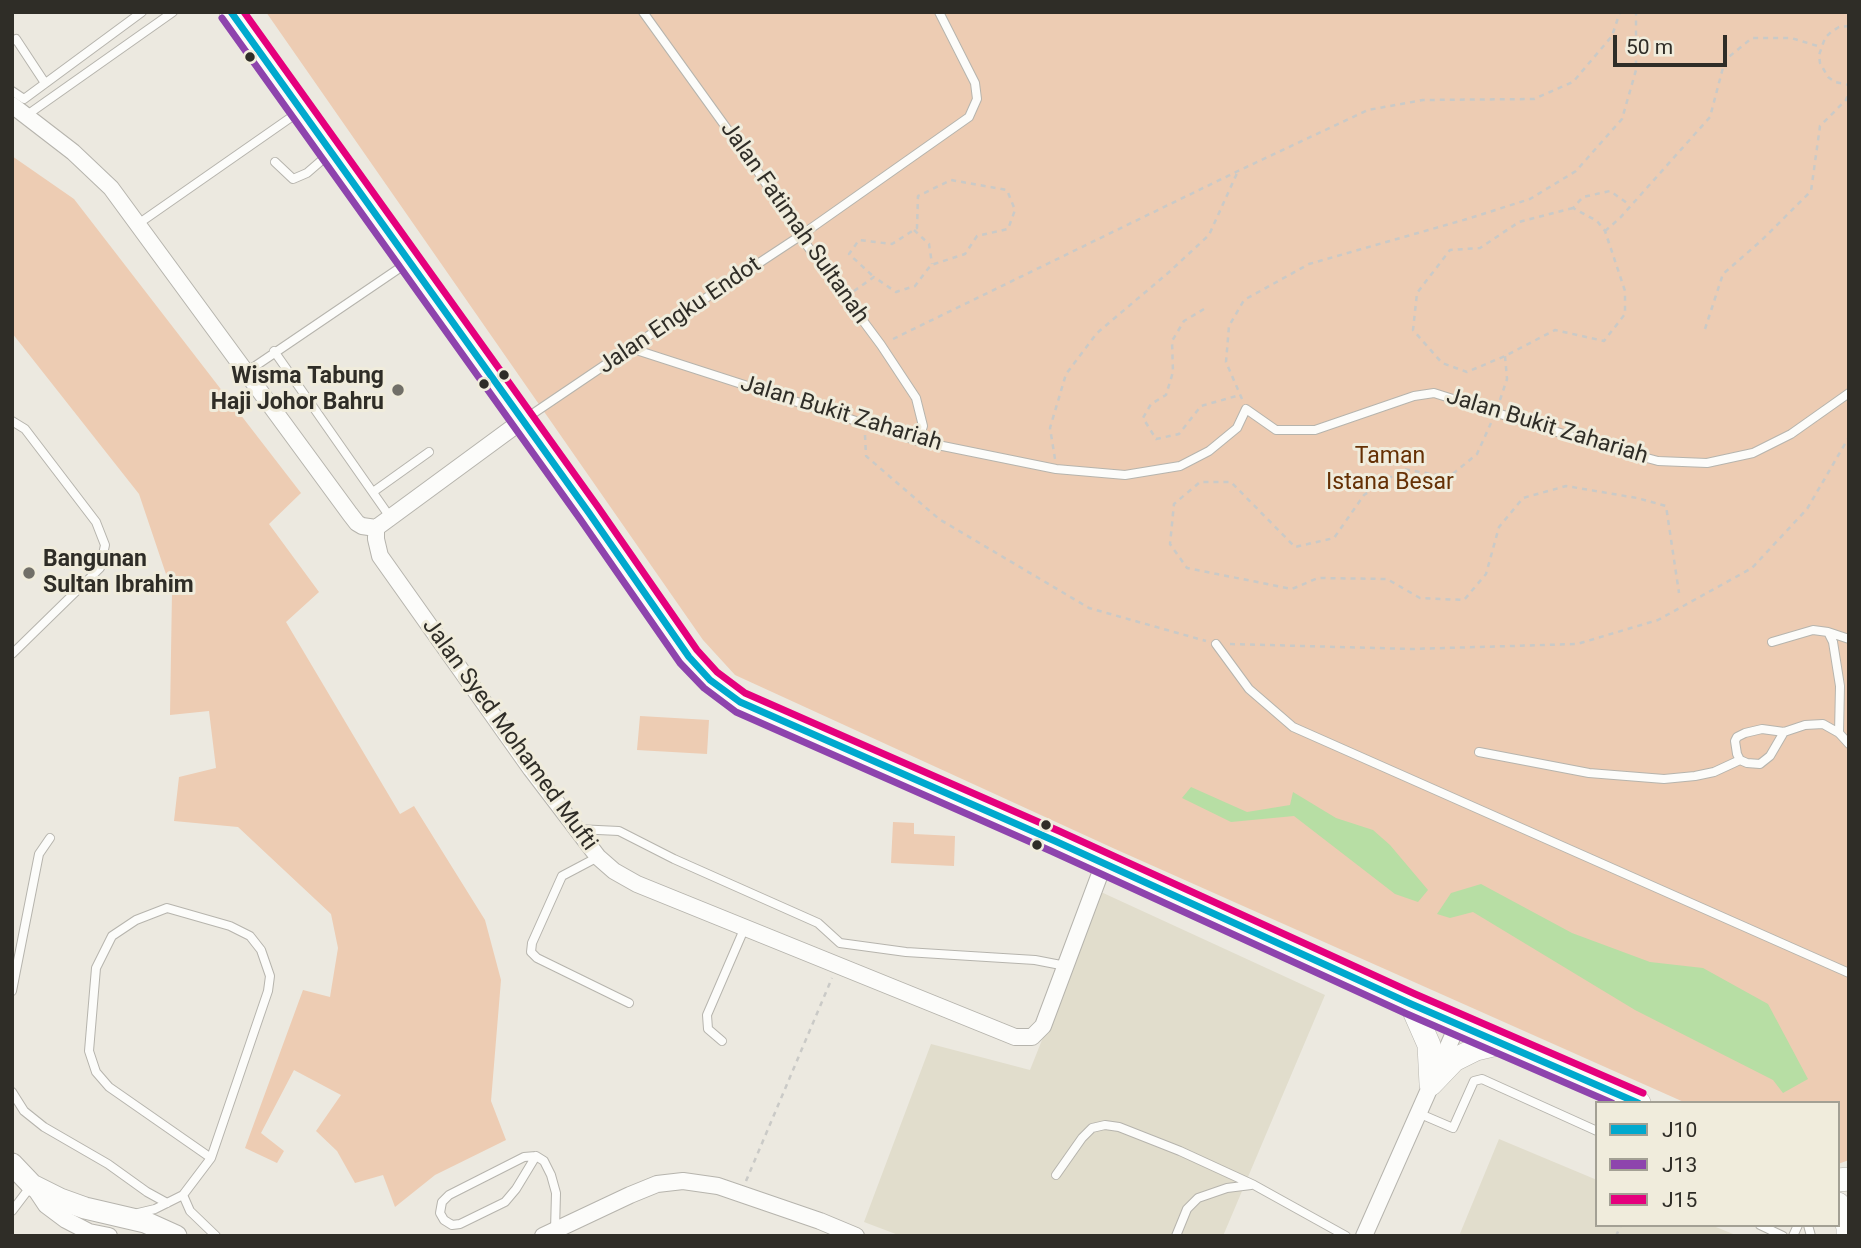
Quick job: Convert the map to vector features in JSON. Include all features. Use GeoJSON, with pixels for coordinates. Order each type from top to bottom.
{"type":"FeatureCollection","features":[{"type":"Feature","properties":{"kind":"main road"},"geometry":{"type":"LineString","coordinates":[[231,12],[689,657],[710,680],[740,702],[1104,863],[1411,1004],[1634,1101]]}},
{"type":"Feature","properties":{"kind":"main road"},"geometry":{"type":"LineString","coordinates":[[1411,1004],[1429,1045],[1431,1084]]}},
{"type":"Feature","properties":{"kind":"main road"},"geometry":{"type":"LineString","coordinates":[[1431,1084],[1454,1060],[1476,1049],[1501,1043]]}},
{"type":"Feature","properties":{"kind":"main road"},"geometry":{"type":"LineString","coordinates":[[1840,1206],[1844,1211],[1848,1236]]}},
{"type":"Feature","properties":{"kind":"street"},"geometry":{"type":"LineString","coordinates":[[12,105],[73,152],[111,188],[357,523],[376,528]]}},
{"type":"Feature","properties":{"kind":"street","name":"Jalan Engku Endot"},"geometry":{"type":"LineString","coordinates":[[376,528],[523,421]]}},
{"type":"Feature","properties":{"kind":"street","name":"Jalan Syed Mohamed Mufti"},"geometry":{"type":"LineString","coordinates":[[376,528],[380,556],[485,706],[598,858],[614,872],[636,884],[1015,1037],[1032,1037],[1043,1026],[1104,863]]}},
{"type":"Feature","properties":{"kind":"street"},"geometry":{"type":"LineString","coordinates":[[1364,1236],[1458,1024]]}},
{"type":"Feature","properties":{"kind":"street"},"geometry":{"type":"LineString","coordinates":[[19,1175],[60,1199],[145,1223],[176,1236]]}},
{"type":"Feature","properties":{"kind":"street"},"geometry":{"type":"LineString","coordinates":[[19,1175],[46,1205],[66,1220],[89,1232],[109,1236]]}},
{"type":"Feature","properties":{"kind":"street"},"geometry":{"type":"LineString","coordinates":[[549,1233],[657,1184],[683,1181],[718,1186],[856,1236]]}},
{"type":"Feature","properties":{"kind":"lane"},"geometry":{"type":"LineString","coordinates":[[12,91],[24,99],[142,12]]}},
{"type":"Feature","properties":{"kind":"lane"},"geometry":{"type":"LineString","coordinates":[[27,115],[173,12]]}},
{"type":"Feature","properties":{"kind":"lane","name":"Jalan Fatimah Sultanah"},"geometry":{"type":"LineString","coordinates":[[643,12],[916,398],[923,426],[918,441]]}},
{"type":"Feature","properties":{"kind":"lane","name":"Jalan Engku Endot"},"geometry":{"type":"LineString","coordinates":[[523,421],[800,236],[969,117],[977,99],[975,83],[939,12]]}},
{"type":"Feature","properties":{"kind":"lane"},"geometry":{"type":"LineString","coordinates":[[12,41],[16,39],[45,83]]}},
{"type":"Feature","properties":{"kind":"lane"},"geometry":{"type":"LineString","coordinates":[[138,224],[290,118]]}},
{"type":"Feature","properties":{"kind":"lane"},"geometry":{"type":"LineString","coordinates":[[275,162],[293,179],[307,173],[331,152]]}},
{"type":"Feature","properties":{"kind":"lane"},"geometry":{"type":"LineString","coordinates":[[245,373],[409,262]]}},
{"type":"Feature","properties":{"kind":"lane","name":"Jalan Bukit Zahariah"},"geometry":{"type":"LineString","coordinates":[[630,348],[918,441],[1056,469],[1125,475],[1181,466],[1209,452],[1237,428],[1245,409],[1276,430],[1315,430],[1414,396],[1434,393],[1658,461],[1707,463],[1753,453],[1791,434],[1849,394]]}},
{"type":"Feature","properties":{"kind":"lane"},"geometry":{"type":"LineString","coordinates":[[274,351],[390,517]]}},
{"type":"Feature","properties":{"kind":"lane"},"geometry":{"type":"LineString","coordinates":[[12,421],[25,429],[96,522],[105,545],[100,568],[12,654]]}},
{"type":"Feature","properties":{"kind":"lane"},"geometry":{"type":"LineString","coordinates":[[373,492],[429,452]]}},
{"type":"Feature","properties":{"kind":"lane"},"geometry":{"type":"LineString","coordinates":[[1772,642],[1813,630],[1849,639]]}},
{"type":"Feature","properties":{"kind":"lane"},"geometry":{"type":"LineString","coordinates":[[1828,632],[1833,642],[1840,686],[1839,733]]}},
{"type":"Feature","properties":{"kind":"lane"},"geometry":{"type":"LineString","coordinates":[[1216,644],[1249,689],[1293,727],[1849,973]]}},
{"type":"Feature","properties":{"kind":"lane"},"geometry":{"type":"LineString","coordinates":[[1740,760],[1735,748],[1737,737],[1762,729],[1784,732],[1805,725],[1823,724],[1839,733],[1849,744]]}},
{"type":"Feature","properties":{"kind":"lane"},"geometry":{"type":"LineString","coordinates":[[1479,752],[1589,773],[1664,779],[1714,772],[1740,760],[1753,765],[1766,761],[1784,732]]}},
{"type":"Feature","properties":{"kind":"lane"},"geometry":{"type":"LineString","coordinates":[[576,829],[619,831],[674,859],[818,923],[840,943],[905,952],[1035,960],[1066,966]]}},
{"type":"Feature","properties":{"kind":"lane"},"geometry":{"type":"LineString","coordinates":[[12,991],[39,854],[50,838]]}},
{"type":"Feature","properties":{"kind":"lane"},"geometry":{"type":"LineString","coordinates":[[598,858],[562,876],[531,943],[531,951],[537,958],[629,1003]]}},
{"type":"Feature","properties":{"kind":"lane"},"geometry":{"type":"LineString","coordinates":[[124,1217],[155,1209],[183,1195],[211,1158],[268,991],[270,976],[261,950],[250,936],[229,926],[167,908],[136,920],[112,936],[96,968],[89,1051],[96,1072],[109,1087],[211,1158]]}},
{"type":"Feature","properties":{"kind":"lane"},"geometry":{"type":"LineString","coordinates":[[722,1041],[708,1029],[707,1015],[745,927]]}},
{"type":"Feature","properties":{"kind":"lane"},"geometry":{"type":"LineString","coordinates":[[1418,1113],[1453,1128],[1474,1081],[1482,1079],[1595,1129]]}},
{"type":"Feature","properties":{"kind":"lane"},"geometry":{"type":"LineString","coordinates":[[12,1092],[24,1111],[44,1127],[108,1164],[167,1203]]}},
{"type":"Feature","properties":{"kind":"lane"},"geometry":{"type":"LineString","coordinates":[[1056,1175],[1092,1128],[1105,1125],[1119,1127],[1254,1185],[1346,1236]]}},
{"type":"Feature","properties":{"kind":"lane"},"geometry":{"type":"LineString","coordinates":[[536,1156],[505,1202],[460,1224],[444,1220],[440,1213],[442,1202],[449,1195],[524,1157],[536,1156],[544,1161],[556,1193],[549,1233]]}},
{"type":"Feature","properties":{"kind":"lane"},"geometry":{"type":"LineString","coordinates":[[12,1211],[19,1175]]}},
{"type":"Feature","properties":{"kind":"lane"},"geometry":{"type":"LineString","coordinates":[[1176,1236],[1187,1209],[1198,1198],[1227,1188],[1254,1185]]}},
{"type":"Feature","properties":{"kind":"lane"},"geometry":{"type":"LineString","coordinates":[[183,1195],[190,1211],[216,1236]]}},
{"type":"Feature","properties":{"kind":"lane"},"geometry":{"type":"LineString","coordinates":[[1764,1227],[1783,1236]]}},
{"type":"Feature","properties":{"kind":"path"},"geometry":{"type":"LineString","coordinates":[[881,345],[1368,110],[1423,100],[1534,99],[1573,82],[1612,36],[1620,12]]}},
{"type":"Feature","properties":{"kind":"path"},"geometry":{"type":"LineString","coordinates":[[1245,409],[1226,362],[1229,326],[1244,300],[1309,264],[1530,200],[1576,172],[1622,119],[1636,70],[1636,12]]}},
{"type":"Feature","properties":{"kind":"path"},"geometry":{"type":"LineString","coordinates":[[1849,26],[1839,27],[1831,32],[1825,38],[1819,55],[1823,70],[1835,82],[1849,85]]}},
{"type":"Feature","properties":{"kind":"path"},"geometry":{"type":"LineString","coordinates":[[1605,231],[1710,117],[1725,60],[1752,38],[1791,38],[1821,47]]}},
{"type":"Feature","properties":{"kind":"path"},"geometry":{"type":"LineString","coordinates":[[1705,329],[1723,274],[1811,191],[1820,125],[1846,100],[1849,92]]}},
{"type":"Feature","properties":{"kind":"path"},"geometry":{"type":"LineString","coordinates":[[1056,469],[1050,428],[1066,373],[1097,333],[1168,274],[1209,235],[1238,171]]}},
{"type":"Feature","properties":{"kind":"path"},"geometry":{"type":"LineString","coordinates":[[951,180],[1007,190],[1015,210],[1008,229],[977,236],[965,254],[932,264],[915,286],[896,292],[874,277],[849,254],[859,240],[892,244],[917,228],[918,196],[951,180]]}},
{"type":"Feature","properties":{"kind":"path"},"geometry":{"type":"LineString","coordinates":[[1573,208],[1597,221],[1605,231],[1625,291],[1625,314],[1604,341],[1555,330],[1505,356],[1466,372],[1442,363],[1413,330],[1417,293],[1450,250],[1480,248],[1518,222],[1573,208],[1583,197],[1610,191],[1630,205]]}},
{"type":"Feature","properties":{"kind":"path"},"geometry":{"type":"LineString","coordinates":[[914,230],[929,244],[932,264]]}},
{"type":"Feature","properties":{"kind":"path"},"geometry":{"type":"LineString","coordinates":[[846,297],[874,277]]}},
{"type":"Feature","properties":{"kind":"path"},"geometry":{"type":"LineString","coordinates":[[1204,309],[1184,321],[1172,341],[1174,372],[1166,395],[1151,404],[1143,418],[1156,439],[1179,434],[1201,406],[1240,395]]}},
{"type":"Feature","properties":{"kind":"path"},"geometry":{"type":"LineString","coordinates":[[1505,356],[1507,379],[1477,454],[1449,477],[1403,469],[1364,495],[1334,538],[1294,547],[1231,482],[1200,482],[1174,504],[1170,544],[1187,568],[1292,589],[1318,578],[1387,579],[1420,598],[1464,600],[1486,574],[1499,527],[1523,498],[1566,486],[1637,498],[1666,506],[1679,593]]}},
{"type":"Feature","properties":{"kind":"path"},"geometry":{"type":"LineString","coordinates":[[865,424],[866,456],[939,519],[1089,608],[1216,644],[1412,649],[1577,644],[1658,621],[1752,568],[1807,509],[1849,437]]}},
{"type":"Feature","properties":{"kind":"path"},"geometry":{"type":"LineString","coordinates":[[740,1194],[838,965]]}},
{"type":"Feature","properties":{"kind":"shaded area"},"geometry":{"type":"Polygon","coordinates":[[[1191,787],[1247,812],[1290,805],[1293,792],[1336,818],[1373,830],[1390,845],[1428,890],[1418,902],[1395,894],[1294,816],[1231,822],[1182,798],[1191,787]]]}},
{"type":"Feature","properties":{"kind":"shaded area"},"geometry":{"type":"Polygon","coordinates":[[[1481,884],[1572,933],[1650,962],[1703,968],[1768,1004],[1808,1079],[1783,1093],[1773,1080],[1635,1010],[1473,912],[1450,918],[1437,914],[1451,893],[1481,884]]]}},
{"type":"Feature","properties":{"kind":"shaded area"},"geometry":{"type":"Polygon","coordinates":[[[1101,892],[1325,995],[1223,1236],[901,1236],[864,1222],[931,1044],[1030,1070],[1101,892]]]}},
{"type":"Feature","properties":{"kind":"shaded area"},"geometry":{"type":"Polygon","coordinates":[[[1499,1139],[1595,1179],[1595,1227],[1716,1227],[1738,1236],[1459,1236],[1499,1139]]]}},
{"type":"Feature","properties":{"kind":"green space","name":"Taman Istana Besar"},"geometry":{"type":"Polygon","coordinates":[[[266,12],[1849,12],[1849,1160],[1840,1163],[1840,1101],[1682,1101],[1115,849],[735,675],[703,640],[266,12]]]}},
{"type":"Feature","properties":{"kind":"green space"},"geometry":{"type":"Polygon","coordinates":[[[12,156],[74,199],[301,493],[269,524],[319,592],[286,622],[400,814],[414,806],[485,920],[501,980],[491,1101],[506,1140],[435,1175],[395,1207],[383,1175],[355,1183],[337,1151],[316,1131],[341,1095],[294,1070],[261,1133],[284,1151],[277,1163],[245,1148],[303,990],[330,997],[338,948],[331,914],[238,827],[174,821],[179,777],[216,768],[209,711],[170,715],[172,592],[139,494],[12,333],[12,156]]]}},
{"type":"Feature","properties":{"kind":"green space"},"geometry":{"type":"Polygon","coordinates":[[[640,716],[709,720],[707,754],[637,750],[640,716]]]}},
{"type":"Feature","properties":{"kind":"green space"},"geometry":{"type":"Polygon","coordinates":[[[893,822],[914,823],[914,834],[955,836],[954,866],[891,863],[893,822]]]}},
{"type":"Feature","properties":{"kind":"transit line","name":"J10"},"geometry":{"type":"LineString","coordinates":[[231,12],[689,657],[710,680],[740,702],[1055,841],[1411,1004],[1633,1101]]}},
{"type":"Feature","properties":{"kind":"transit line","name":"J15"},"geometry":{"type":"LineString","coordinates":[[244,12],[697,650],[717,672],[745,693],[1059,831],[1415,994],[1643,1093]]}},
{"type":"Feature","properties":{"kind":"transit line","name":"J13"},"geometry":{"type":"LineString","coordinates":[[222,18],[680,663],[704,688],[736,712],[1051,851],[1407,1014],[1607,1101]]}},
{"type":"Feature","properties":{"kind":"place","name":"Wisma Tabung Haji Johor Bahru"},"geometry":{"type":"Point","coordinates":[398,390]}},
{"type":"Feature","properties":{"kind":"place","name":"Bangunan Sultan Ibrahim"},"geometry":{"type":"Point","coordinates":[29,573]}}]}
